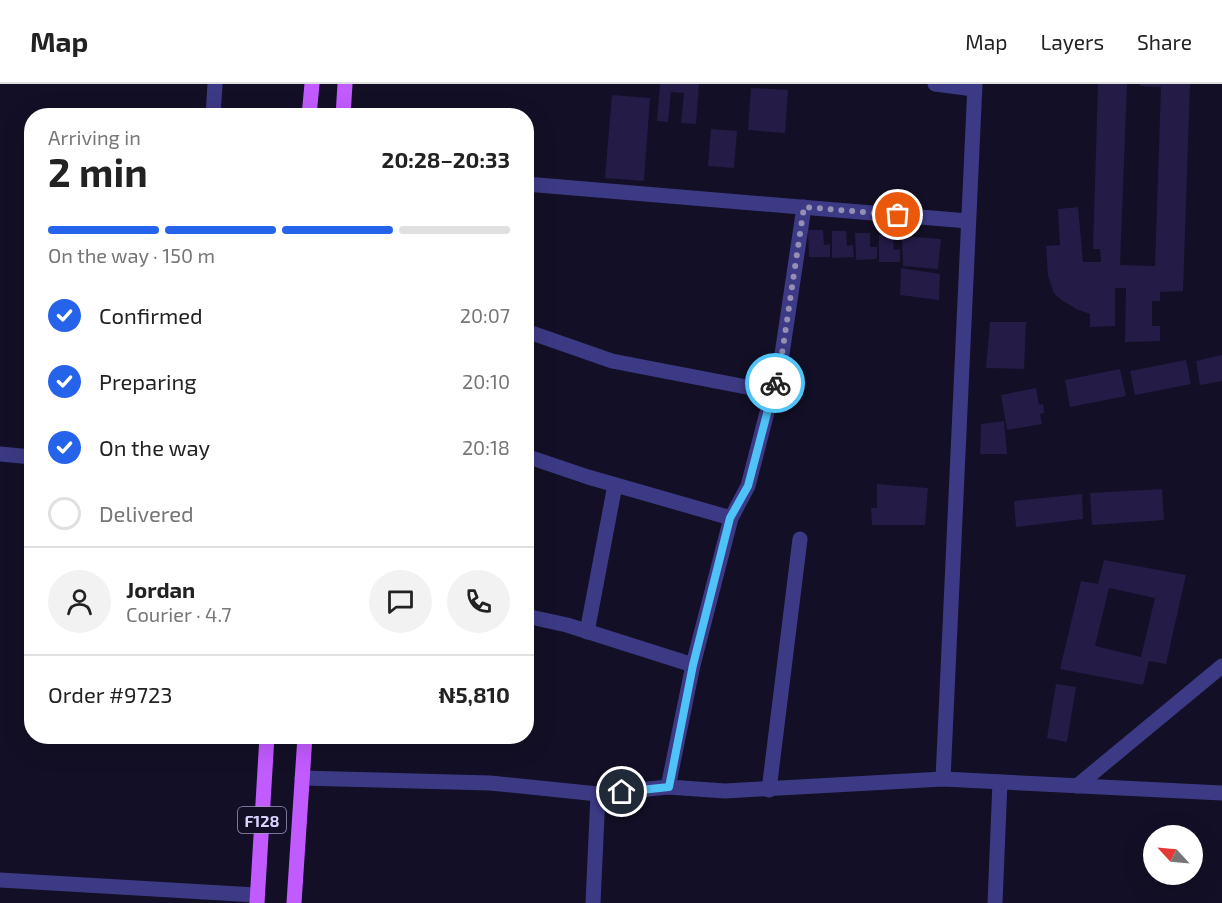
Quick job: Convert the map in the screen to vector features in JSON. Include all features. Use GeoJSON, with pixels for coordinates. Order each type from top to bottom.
{"type":"FeatureCollection","features":[{"type":"Feature","properties":{"kind":"main road"},"geometry":{"type":"LineString","coordinates":[[310,108],[312,84]]}},
{"type":"Feature","properties":{"kind":"main road"},"geometry":{"type":"LineString","coordinates":[[344,108],[345,84]]}},
{"type":"Feature","properties":{"kind":"main road","name":"F128"},"geometry":{"type":"LineString","coordinates":[[257,899],[267,744]]}},
{"type":"Feature","properties":{"kind":"main road","name":"F128"},"geometry":{"type":"LineString","coordinates":[[294,903],[304,744]]}},
{"type":"Feature","properties":{"kind":"street"},"geometry":{"type":"LineString","coordinates":[[214,108],[215,84]]}},
{"type":"Feature","properties":{"kind":"street"},"geometry":{"type":"LineString","coordinates":[[935,84],[975,86],[943,779]]}},
{"type":"Feature","properties":{"kind":"street"},"geometry":{"type":"LineString","coordinates":[[534,185],[968,221]]}},
{"type":"Feature","properties":{"kind":"street"},"geometry":{"type":"LineString","coordinates":[[669,787],[693,665],[730,518],[748,486],[782,354],[804,207]]}},
{"type":"Feature","properties":{"kind":"street"},"geometry":{"type":"LineString","coordinates":[[534,334],[612,361],[773,392]]}},
{"type":"Feature","properties":{"kind":"street"},"geometry":{"type":"LineString","coordinates":[[0,454],[24,456]]}},
{"type":"Feature","properties":{"kind":"street"},"geometry":{"type":"LineString","coordinates":[[534,459],[730,518]]}},
{"type":"Feature","properties":{"kind":"street"},"geometry":{"type":"LineString","coordinates":[[587,632],[615,485]]}},
{"type":"Feature","properties":{"kind":"street"},"geometry":{"type":"LineString","coordinates":[[769,790],[800,538]]}},
{"type":"Feature","properties":{"kind":"street"},"geometry":{"type":"LineString","coordinates":[[534,618],[693,665]]}},
{"type":"Feature","properties":{"kind":"street"},"geometry":{"type":"LineString","coordinates":[[1077,786],[1222,666]]}},
{"type":"Feature","properties":{"kind":"street"},"geometry":{"type":"LineString","coordinates":[[302,778],[490,783],[598,794],[669,787],[725,791],[769,790],[943,779],[1222,793]]}},
{"type":"Feature","properties":{"kind":"street"},"geometry":{"type":"LineString","coordinates":[[995,903],[1000,782]]}},
{"type":"Feature","properties":{"kind":"street"},"geometry":{"type":"LineString","coordinates":[[593,903],[598,794]]}},
{"type":"Feature","properties":{"kind":"street"},"geometry":{"type":"LineString","coordinates":[[0,880],[257,899]]}},
{"type":"Feature","properties":{"kind":"building"},"geometry":{"type":"Polygon","coordinates":[[[660,84],[699,84],[696,124],[681,123],[684,93],[671,92],[668,122],[657,121],[660,84]]]}},
{"type":"Feature","properties":{"kind":"building"},"geometry":{"type":"Polygon","coordinates":[[[1098,84],[1127,84],[1120,265],[1155,266],[1161,87],[1140,86],[1140,84],[1190,84],[1183,291],[1160,292],[1160,301],[1152,301],[1152,326],[1160,326],[1160,341],[1125,342],[1126,288],[1115,288],[1115,326],[1090,327],[1090,314],[1060,299],[1054,293],[1048,276],[1046,246],[1060,245],[1058,209],[1078,207],[1083,262],[1101,262],[1100,249],[1093,249],[1098,84]]]}},
{"type":"Feature","properties":{"kind":"building"},"geometry":{"type":"Polygon","coordinates":[[[751,88],[788,90],[785,133],[748,130],[751,88]]]}},
{"type":"Feature","properties":{"kind":"building"},"geometry":{"type":"Polygon","coordinates":[[[612,95],[650,98],[644,181],[605,178],[612,95]]]}},
{"type":"Feature","properties":{"kind":"building"},"geometry":{"type":"Polygon","coordinates":[[[711,129],[737,131],[734,168],[708,166],[711,129]]]}},
{"type":"Feature","properties":{"kind":"building"},"geometry":{"type":"Polygon","coordinates":[[[808,230],[823,230],[824,245],[830,244],[830,257],[809,257],[808,230]]]}},
{"type":"Feature","properties":{"kind":"building"},"geometry":{"type":"Polygon","coordinates":[[[832,231],[846,231],[847,246],[853,245],[854,257],[832,258],[832,231]]]}},
{"type":"Feature","properties":{"kind":"building"},"geometry":{"type":"Polygon","coordinates":[[[855,233],[870,233],[870,247],[877,247],[877,259],[856,260],[855,233]]]}},
{"type":"Feature","properties":{"kind":"building"},"geometry":{"type":"Polygon","coordinates":[[[879,235],[893,235],[894,250],[900,249],[900,262],[879,262],[879,235]]]}},
{"type":"Feature","properties":{"kind":"building"},"geometry":{"type":"Polygon","coordinates":[[[902,236],[941,239],[938,269],[903,266],[902,236]]]}},
{"type":"Feature","properties":{"kind":"building"},"geometry":{"type":"Polygon","coordinates":[[[901,268],[940,274],[939,300],[900,295],[901,268]]]}},
{"type":"Feature","properties":{"kind":"building"},"geometry":{"type":"Polygon","coordinates":[[[990,322],[1026,322],[1024,369],[986,368],[990,322]]]}},
{"type":"Feature","properties":{"kind":"building"},"geometry":{"type":"Polygon","coordinates":[[[1222,355],[1222,381],[1200,385],[1196,361],[1222,355]]]}},
{"type":"Feature","properties":{"kind":"building"},"geometry":{"type":"Polygon","coordinates":[[[1186,360],[1191,384],[1135,395],[1130,371],[1186,360]]]}},
{"type":"Feature","properties":{"kind":"building"},"geometry":{"type":"Polygon","coordinates":[[[1120,369],[1126,396],[1070,407],[1065,380],[1120,369]]]}},
{"type":"Feature","properties":{"kind":"building"},"geometry":{"type":"Polygon","coordinates":[[[1036,388],[1039,405],[1043,404],[1044,413],[1040,414],[1042,424],[1007,430],[1001,395],[1036,388]]]}},
{"type":"Feature","properties":{"kind":"building"},"geometry":{"type":"Polygon","coordinates":[[[1004,421],[1007,454],[980,454],[981,424],[1004,421]]]}},
{"type":"Feature","properties":{"kind":"building"},"geometry":{"type":"Polygon","coordinates":[[[877,484],[928,488],[925,525],[872,525],[871,508],[877,508],[877,484]]]}},
{"type":"Feature","properties":{"kind":"building"},"geometry":{"type":"Polygon","coordinates":[[[1162,489],[1164,520],[1092,525],[1090,493],[1162,489]]]}},
{"type":"Feature","properties":{"kind":"building"},"geometry":{"type":"Polygon","coordinates":[[[1082,494],[1083,519],[1016,527],[1014,501],[1082,494]]]}},
{"type":"Feature","properties":{"kind":"building"},"geometry":{"type":"Polygon","coordinates":[[[1104,560],[1186,575],[1166,664],[1149,661],[1143,685],[1060,669],[1081,581],[1098,584],[1104,560]],[[1109,588],[1095,646],[1141,657],[1155,598],[1109,588]]]}},
{"type":"Feature","properties":{"kind":"building"},"geometry":{"type":"Polygon","coordinates":[[[1056,684],[1076,687],[1067,742],[1047,738],[1056,684]]]}},
{"type":"Feature","properties":{"kind":"way so far"},"geometry":{"type":"LineString","coordinates":[[775,383],[782,354],[804,207],[898,215]]}},
{"type":"Feature","properties":{"kind":"route"},"geometry":{"type":"LineString","coordinates":[[622,792],[669,787],[693,665],[730,518],[748,486],[775,383]]}}]}
